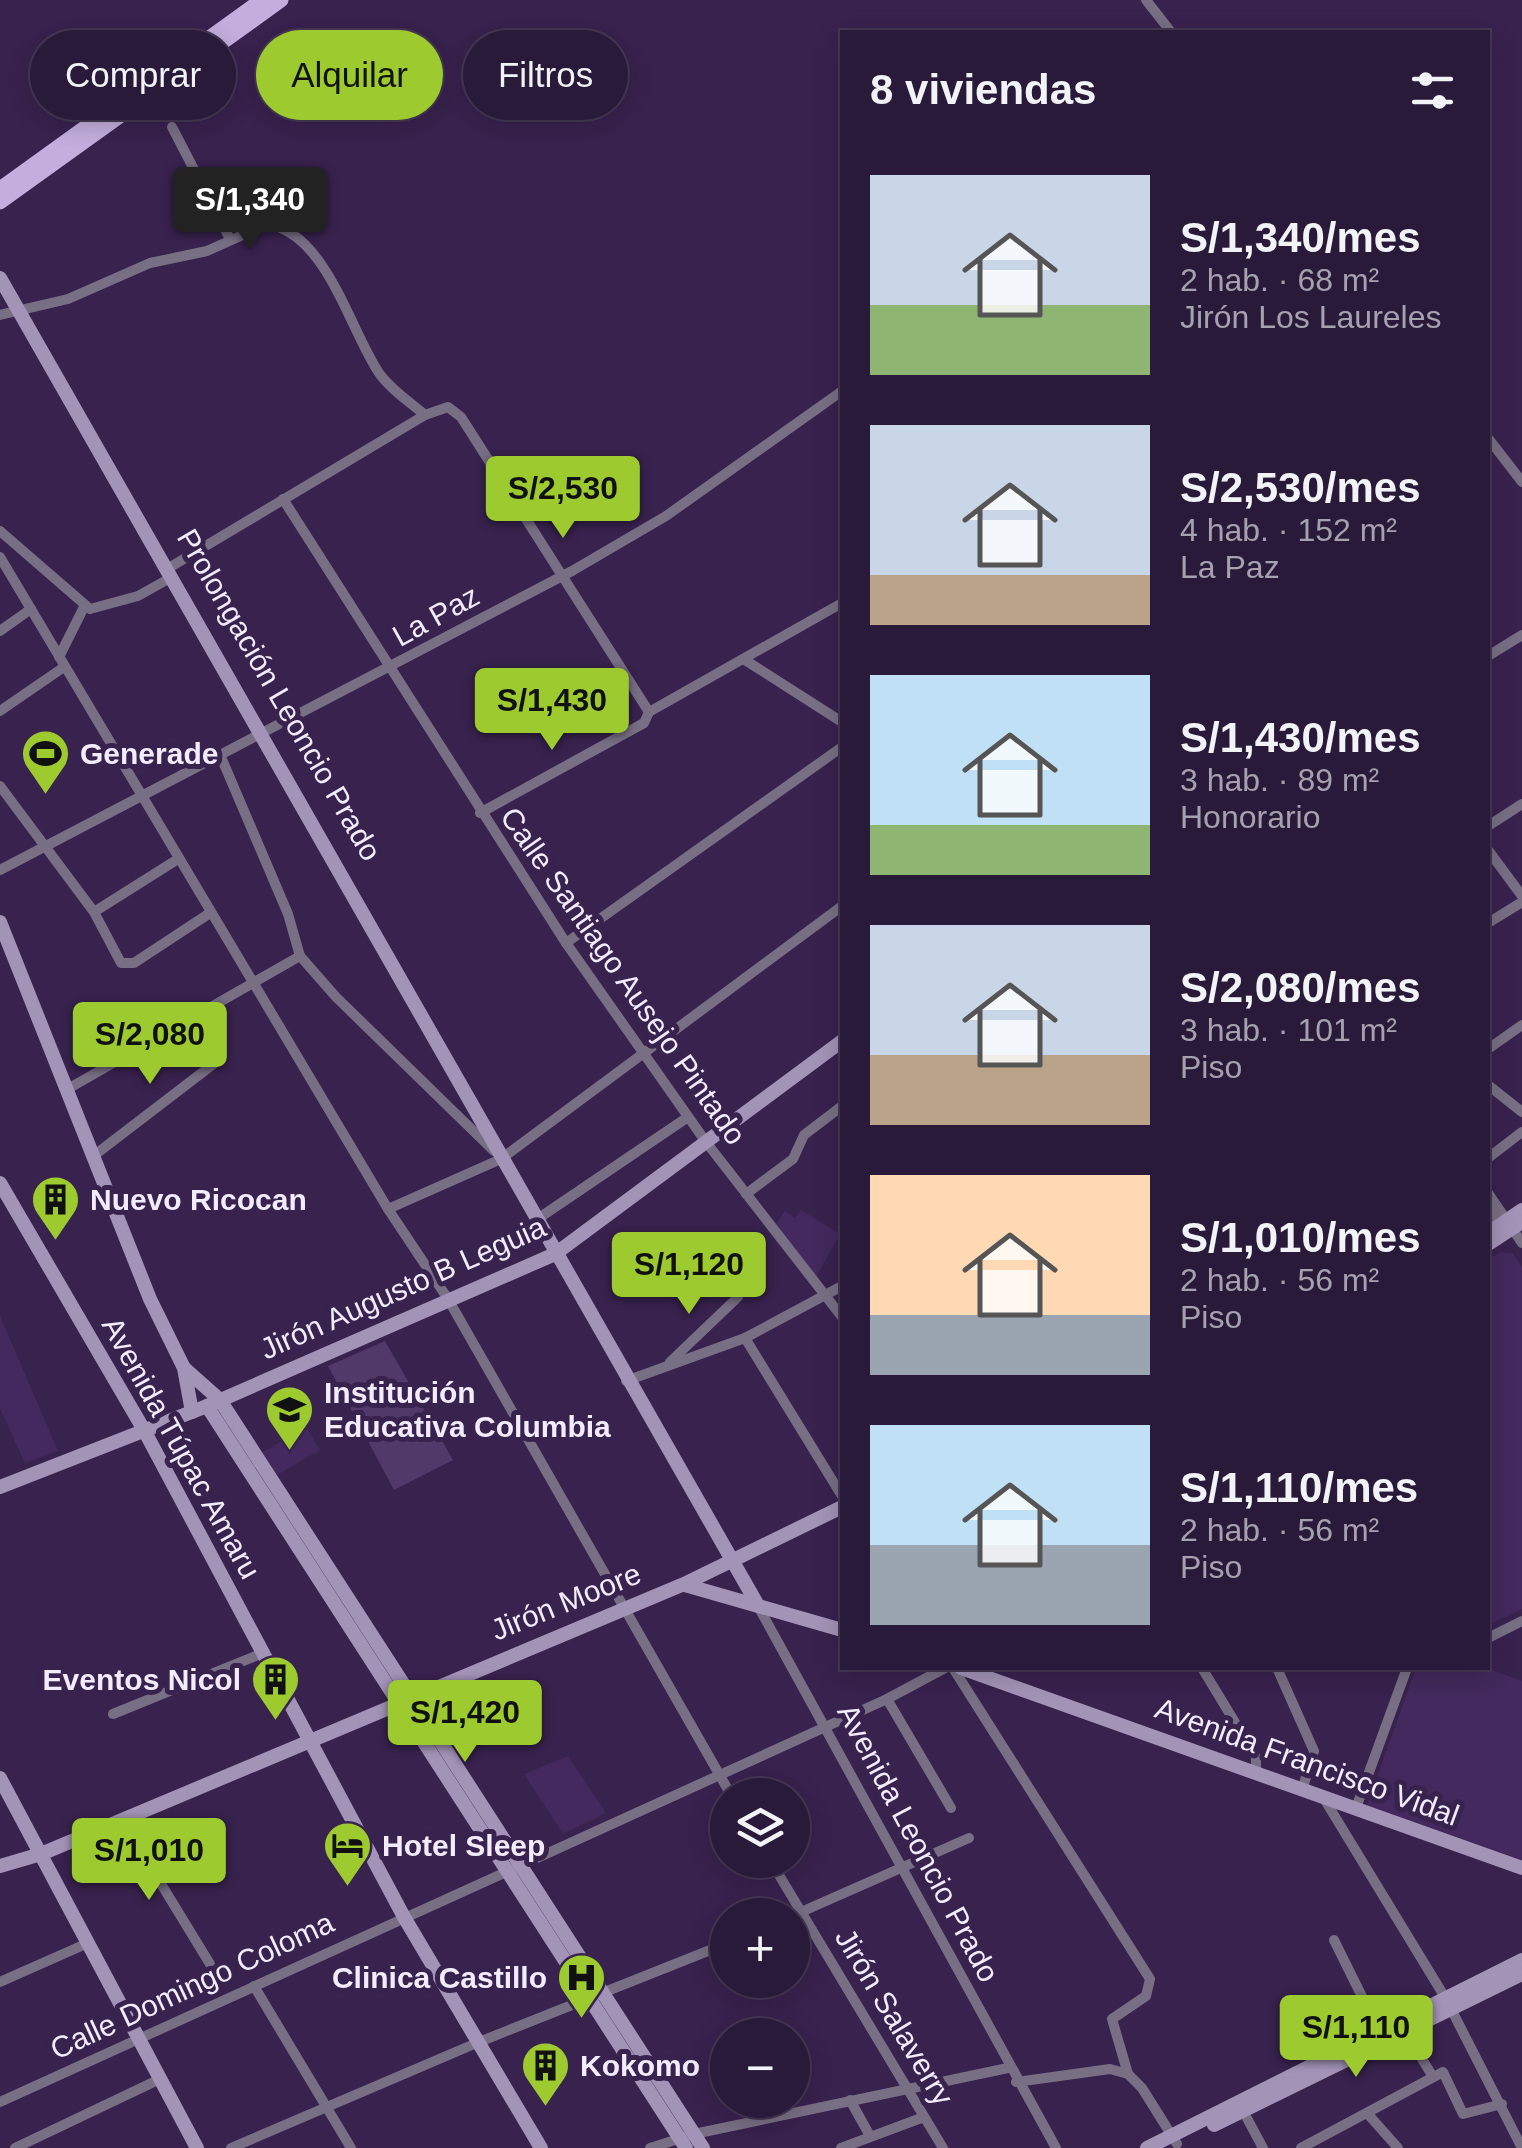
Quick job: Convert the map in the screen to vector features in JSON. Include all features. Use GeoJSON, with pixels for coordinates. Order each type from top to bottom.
{"type":"FeatureCollection","features":[{"type":"Feature","properties":{"kind":"main road"},"geometry":{"type":"LineString","coordinates":[[226,30],[262,0]]}},
{"type":"Feature","properties":{"kind":"main road"},"geometry":{"type":"LineString","coordinates":[[235,30],[282,0]]}},
{"type":"Feature","properties":{"kind":"main road"},"geometry":{"type":"LineString","coordinates":[[0,202],[106,120]]}},
{"type":"Feature","properties":{"kind":"main road"},"geometry":{"type":"LineString","coordinates":[[0,189],[59,154]]}},
{"type":"Feature","properties":{"kind":"street"},"geometry":{"type":"LineString","coordinates":[[1146,0],[1169,30]]}},
{"type":"Feature","properties":{"kind":"street"},"geometry":{"type":"LineString","coordinates":[[172,127],[230,239]]}},
{"type":"Feature","properties":{"kind":"street"},"geometry":{"type":"LineString","coordinates":[[0,314],[68,299],[150,263],[207,251],[267,224],[298,236],[334,288],[382,377],[425,415]]}},
{"type":"Feature","properties":{"kind":"street","name":"Prolongación Leoncio Prado"},"geometry":{"type":"LineString","coordinates":[[0,263],[626,1381],[733,1563]]}},
{"type":"Feature","properties":{"kind":"street","name":"Prolongación Leoncio Prado"},"geometry":{"type":"LineString","coordinates":[[0,278],[23,309]]}},
{"type":"Feature","properties":{"kind":"street","name":"La Paz"},"geometry":{"type":"LineString","coordinates":[[0,870],[391,669],[562,576],[666,516],[840,391]]}},
{"type":"Feature","properties":{"kind":"street"},"geometry":{"type":"LineString","coordinates":[[0,531],[84,606],[124,601],[283,499],[444,407],[459,413],[648,712]]}},
{"type":"Feature","properties":{"kind":"street"},"geometry":{"type":"LineString","coordinates":[[1490,441],[1522,482]]}},
{"type":"Feature","properties":{"kind":"street","name":"Calle Santiago Ausejo Pintado"},"geometry":{"type":"LineString","coordinates":[[283,499],[566,943],[706,1142],[840,1314]]}},
{"type":"Feature","properties":{"kind":"street"},"geometry":{"type":"LineString","coordinates":[[0,558],[388,1208],[448,1299],[627,1606],[721,1778]]}},
{"type":"Feature","properties":{"kind":"street"},"geometry":{"type":"LineString","coordinates":[[480,812],[644,723],[648,712],[840,603]]}},
{"type":"Feature","properties":{"kind":"street"},"geometry":{"type":"LineString","coordinates":[[0,712],[61,662],[84,606]]}},
{"type":"Feature","properties":{"kind":"street"},"geometry":{"type":"LineString","coordinates":[[0,632],[30,610]]}},
{"type":"Feature","properties":{"kind":"street"},"geometry":{"type":"LineString","coordinates":[[1490,655],[1522,635]]}},
{"type":"Feature","properties":{"kind":"street"},"geometry":{"type":"LineString","coordinates":[[745,660],[840,721]]}},
{"type":"Feature","properties":{"kind":"street"},"geometry":{"type":"LineString","coordinates":[[566,943],[840,748]]}},
{"type":"Feature","properties":{"kind":"street","name":"Prolongación Leoncio Prado"},"geometry":{"type":"LineString","coordinates":[[221,757],[288,914],[300,956],[336,997],[502,1158]]}},
{"type":"Feature","properties":{"kind":"street"},"geometry":{"type":"LineString","coordinates":[[0,786],[94,912],[121,962],[134,963],[210,913]]}},
{"type":"Feature","properties":{"kind":"street"},"geometry":{"type":"LineString","coordinates":[[1490,825],[1522,804]]}},
{"type":"Feature","properties":{"kind":"street"},"geometry":{"type":"LineString","coordinates":[[1490,853],[1521,896],[1490,921]]}},
{"type":"Feature","properties":{"kind":"street"},"geometry":{"type":"LineString","coordinates":[[94,912],[178,859]]}},
{"type":"Feature","properties":{"kind":"street"},"geometry":{"type":"LineString","coordinates":[[388,1208],[502,1158],[840,907]]}},
{"type":"Feature","properties":{"kind":"street"},"geometry":{"type":"LineString","coordinates":[[0,922],[150,1299],[184,1368],[404,1698],[691,2142]]}},
{"type":"Feature","properties":{"kind":"street"},"geometry":{"type":"LineString","coordinates":[[66,1090],[300,956]]}},
{"type":"Feature","properties":{"kind":"street"},"geometry":{"type":"LineString","coordinates":[[92,1157],[216,1062],[216,1045],[199,1016]]}},
{"type":"Feature","properties":{"kind":"street"},"geometry":{"type":"LineString","coordinates":[[1490,1048],[1522,1026]]}},
{"type":"Feature","properties":{"kind":"street","name":"Jirón Augusto B Leguia"},"geometry":{"type":"LineString","coordinates":[[0,1486],[206,1406],[555,1254],[840,1042]]}},
{"type":"Feature","properties":{"kind":"street"},"geometry":{"type":"LineString","coordinates":[[1490,1088],[1522,1112]]}},
{"type":"Feature","properties":{"kind":"street"},"geometry":{"type":"LineString","coordinates":[[746,1194],[793,1159],[804,1134],[840,1107]]}},
{"type":"Feature","properties":{"kind":"street"},"geometry":{"type":"LineString","coordinates":[[536,1220],[688,1116]]}},
{"type":"Feature","properties":{"kind":"street"},"geometry":{"type":"LineString","coordinates":[[1490,1156],[1522,1132]]}},
{"type":"Feature","properties":{"kind":"street","name":"Avenida Túpac Amaru"},"geometry":{"type":"LineString","coordinates":[[0,1183],[144,1430],[404,1917],[541,2148]]}},
{"type":"Feature","properties":{"kind":"street"},"geometry":{"type":"LineString","coordinates":[[1490,1197],[1506,1227],[1522,1244]]}},
{"type":"Feature","properties":{"kind":"street"},"geometry":{"type":"LineString","coordinates":[[1506,1227],[1522,1210]]}},
{"type":"Feature","properties":{"kind":"street"},"geometry":{"type":"LineString","coordinates":[[626,1381],[745,1338],[840,1287]]}},
{"type":"Feature","properties":{"kind":"street"},"geometry":{"type":"LineString","coordinates":[[667,1365],[738,1297]]}},
{"type":"Feature","properties":{"kind":"street"},"geometry":{"type":"LineString","coordinates":[[745,1338],[840,1493]]}},
{"type":"Feature","properties":{"kind":"street"},"geometry":{"type":"LineString","coordinates":[[184,1368],[206,1406]]}},
{"type":"Feature","properties":{"kind":"street","name":"Jirón Moore"},"geometry":{"type":"LineString","coordinates":[[0,1866],[40,1854],[310,1742],[404,1698],[684,1584],[840,1508]]}},
{"type":"Feature","properties":{"kind":"street","name":"Jirón Moore"},"geometry":{"type":"LineString","coordinates":[[733,1563],[742,1563],[840,1517]]}},
{"type":"Feature","properties":{"kind":"street","name":"Avenida Leoncio Prado"},"geometry":{"type":"LineString","coordinates":[[733,1563],[1008,2068],[1056,2148]]}},
{"type":"Feature","properties":{"kind":"street"},"geometry":{"type":"LineString","coordinates":[[684,1584],[840,1629]]}},
{"type":"Feature","properties":{"kind":"street"},"geometry":{"type":"LineString","coordinates":[[1490,1637],[1522,1622]]}},
{"type":"Feature","properties":{"kind":"street"},"geometry":{"type":"LineString","coordinates":[[112,1714],[263,1653]]}},
{"type":"Feature","properties":{"kind":"street","name":"Calle Domingo Coloma"},"geometry":{"type":"LineString","coordinates":[[0,2102],[887,1699],[941,1670]]}},
{"type":"Feature","properties":{"kind":"street"},"geometry":{"type":"LineString","coordinates":[[958,1670],[1150,1979],[1146,1996],[1112,2019],[1128,2074],[1173,2142]]}},
{"type":"Feature","properties":{"kind":"street","name":"Avenida Francisco Vidal"},"geometry":{"type":"LineString","coordinates":[[963,1670],[1522,1869]]}},
{"type":"Feature","properties":{"kind":"street"},"geometry":{"type":"LineString","coordinates":[[1203,1670],[1256,1757],[1256,1772]]}},
{"type":"Feature","properties":{"kind":"street"},"geometry":{"type":"LineString","coordinates":[[1277,1670],[1314,1751],[1303,1788]]}},
{"type":"Feature","properties":{"kind":"street"},"geometry":{"type":"LineString","coordinates":[[1356,1808],[1407,1670]]}},
{"type":"Feature","properties":{"kind":"street"},"geometry":{"type":"LineString","coordinates":[[887,1699],[951,1808]]}},
{"type":"Feature","properties":{"kind":"street"},"geometry":{"type":"LineString","coordinates":[[0,1778],[196,2148]]}},
{"type":"Feature","properties":{"kind":"street"},"geometry":{"type":"LineString","coordinates":[[1322,1795],[1449,2003],[1522,2148]]}},
{"type":"Feature","properties":{"kind":"street"},"geometry":{"type":"LineString","coordinates":[[122,1820],[210,1964]]}},
{"type":"Feature","properties":{"kind":"street"},"geometry":{"type":"LineString","coordinates":[[810,1908],[969,1838]]}},
{"type":"Feature","properties":{"kind":"street","name":"Jirón Salaverry"},"geometry":{"type":"LineString","coordinates":[[810,1934],[943,2148]]}},
{"type":"Feature","properties":{"kind":"street"},"geometry":{"type":"LineString","coordinates":[[1334,1940],[1380,2033]]}},
{"type":"Feature","properties":{"kind":"street"},"geometry":{"type":"LineString","coordinates":[[0,1982],[88,1943]]}},
{"type":"Feature","properties":{"kind":"street"},"geometry":{"type":"LineString","coordinates":[[231,2148],[328,2110],[478,2042],[710,1949]]}},
{"type":"Feature","properties":{"kind":"street"},"geometry":{"type":"LineString","coordinates":[[1240,2106],[1406,2031],[1522,1960]]}},
{"type":"Feature","properties":{"kind":"street"},"geometry":{"type":"LineString","coordinates":[[1148,2148],[1173,2142],[1380,2033],[1522,1974]]}},
{"type":"Feature","properties":{"kind":"street"},"geometry":{"type":"LineString","coordinates":[[254,1986],[351,2148]]}},
{"type":"Feature","properties":{"kind":"street"},"geometry":{"type":"LineString","coordinates":[[1406,2031],[1433,2077]]}},
{"type":"Feature","properties":{"kind":"street"},"geometry":{"type":"LineString","coordinates":[[650,2148],[691,2142],[908,2087],[1008,2068]]}},
{"type":"Feature","properties":{"kind":"street"},"geometry":{"type":"LineString","coordinates":[[1016,2082],[1110,2069],[1128,2074]]}},
{"type":"Feature","properties":{"kind":"street"},"geometry":{"type":"LineString","coordinates":[[1301,2148],[1433,2077],[1446,2074],[1466,2115],[1502,2104]]}},
{"type":"Feature","properties":{"kind":"street"},"geometry":{"type":"LineString","coordinates":[[15,2148],[160,2078]]}},
{"type":"Feature","properties":{"kind":"street"},"geometry":{"type":"LineString","coordinates":[[850,2100],[869,2134]]}},
{"type":"Feature","properties":{"kind":"street"},"geometry":{"type":"LineString","coordinates":[[1240,2106],[1263,2148]]}},
{"type":"Feature","properties":{"kind":"street"},"geometry":{"type":"LineString","coordinates":[[1367,2113],[1398,2148]]}},
{"type":"Feature","properties":{"kind":"street"},"geometry":{"type":"LineString","coordinates":[[841,2148],[924,2116]]}},
{"type":"Feature","properties":{"kind":"shaded area"},"geometry":{"type":"Polygon","coordinates":[[[801,1210],[840,1234],[816,1277],[776,1224],[785,1211],[795,1218],[801,1210]]]}},
{"type":"Feature","properties":{"kind":"shaded area"},"geometry":{"type":"Polygon","coordinates":[[[1501,1252],[1513,1254],[1522,1267],[1522,1609],[1490,1624],[1490,1258],[1501,1252]]]}},
{"type":"Feature","properties":{"kind":"shaded area"},"geometry":{"type":"Polygon","coordinates":[[[0,1316],[58,1451],[25,1463],[0,1409],[0,1316]]]}},
{"type":"Feature","properties":{"kind":"shaded area"},"geometry":{"type":"Polygon","coordinates":[[[385,1341],[453,1460],[394,1490],[328,1366],[385,1341]]]}},
{"type":"Feature","properties":{"kind":"shaded area","name":"Institución Educativa Columbia"},"geometry":{"type":"Polygon","coordinates":[[[306,1427],[320,1450],[272,1478],[258,1455],[306,1427]]]}},
{"type":"Feature","properties":{"kind":"shaded area"},"geometry":{"type":"Polygon","coordinates":[[[1490,1669],[1522,1681],[1522,1860],[1367,1805],[1415,1670],[1490,1669]]]}},
{"type":"Feature","properties":{"kind":"shaded area"},"geometry":{"type":"Polygon","coordinates":[[[568,1756],[606,1813],[563,1834],[524,1774],[568,1756]]]}},
{"type":"Feature","properties":{"kind":"place","name":"Generade"},"geometry":{"type":"Point","coordinates":[45,796]}},
{"type":"Feature","properties":{"kind":"place","name":"Nuevo Ricocan"},"geometry":{"type":"Point","coordinates":[55,1242]}},
{"type":"Feature","properties":{"kind":"place","name":"Institución Educativa Columbia"},"geometry":{"type":"Point","coordinates":[289,1452]}},
{"type":"Feature","properties":{"kind":"place","name":"Eventos Nicol"},"geometry":{"type":"Point","coordinates":[276,1722]}},
{"type":"Feature","properties":{"kind":"place","name":"Hotel Sleep"},"geometry":{"type":"Point","coordinates":[347,1888]}},
{"type":"Feature","properties":{"kind":"place","name":"Clinica Castillo"},"geometry":{"type":"Point","coordinates":[582,2020]}},
{"type":"Feature","properties":{"kind":"place","name":"Kokomo"},"geometry":{"type":"Point","coordinates":[545,2108]}}]}
